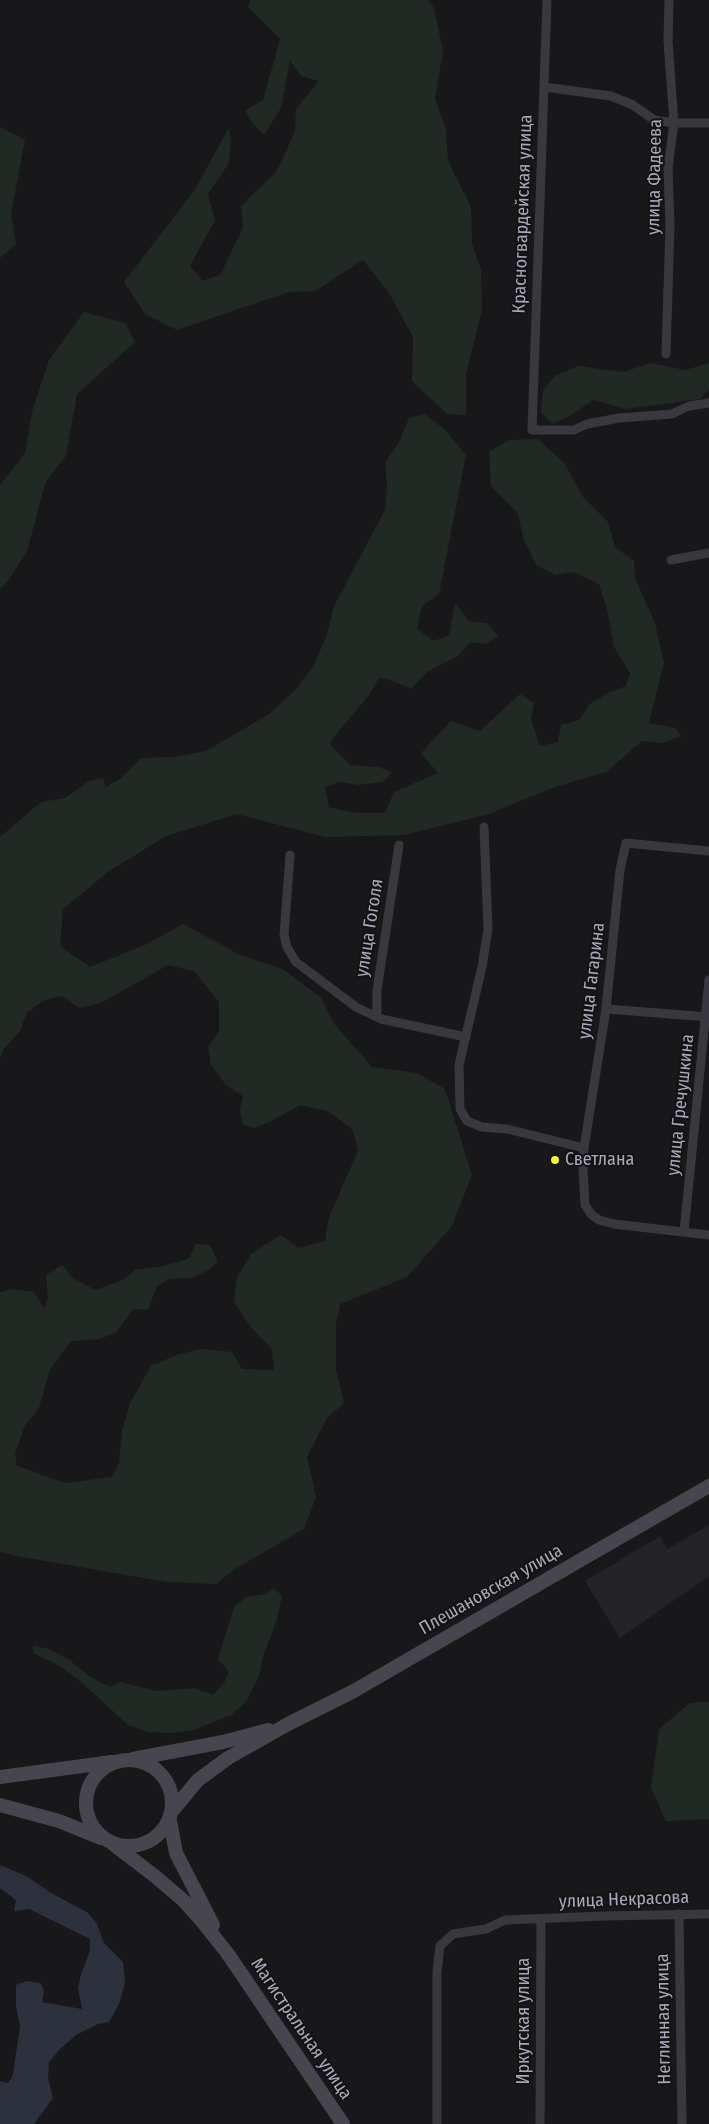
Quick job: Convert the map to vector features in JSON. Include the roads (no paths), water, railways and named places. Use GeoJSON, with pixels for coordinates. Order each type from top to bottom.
{"type":"FeatureCollection","features":[{"type":"Feature","properties":{"kind":"main road","name":"Плешановская улица"},"geometry":{"type":"LineString","coordinates":[[290,1723],[352,1692],[709,1486]]}},
{"type":"Feature","properties":{"kind":"main road"},"geometry":{"type":"LineString","coordinates":[[0,1777],[123,1760],[223,1742],[290,1723]]}},
{"type":"Feature","properties":{"kind":"main road"},"geometry":{"type":"LineString","coordinates":[[0,1805],[59,1820],[108,1841],[126,1846],[147,1842],[156,1837],[198,1780],[228,1758],[290,1723]]}},
{"type":"Feature","properties":{"kind":"main road"},"geometry":{"type":"LineString","coordinates":[[108,1841],[89,1817],[86,1806],[87,1795],[97,1775],[123,1760],[142,1762],[162,1776],[172,1798],[172,1815]]}},
{"type":"Feature","properties":{"kind":"main road","name":"Магистральная улица"},"geometry":{"type":"LineString","coordinates":[[172,1815],[176,1853],[228,1954]]}},
{"type":"Feature","properties":{"kind":"main road","name":"Магистральная улица"},"geometry":{"type":"LineString","coordinates":[[108,1841],[184,1901],[228,1954],[343,2124]]}},
{"type":"Feature","properties":{"kind":"street","name":"Красногвардейская улица"},"geometry":{"type":"LineString","coordinates":[[547,0],[532,430],[574,430],[587,424],[619,418],[672,414],[689,406],[709,404]]}},
{"type":"Feature","properties":{"kind":"street","name":"улица Фадеева"},"geometry":{"type":"LineString","coordinates":[[666,354],[670,226],[668,168],[674,123],[668,42],[669,0]]}},
{"type":"Feature","properties":{"kind":"street"},"geometry":{"type":"LineString","coordinates":[[544,87],[611,96],[633,105],[654,120],[674,123],[709,123]]}},
{"type":"Feature","properties":{"kind":"street"},"geometry":{"type":"LineString","coordinates":[[671,560],[709,553]]}},
{"type":"Feature","properties":{"kind":"street"},"geometry":{"type":"LineString","coordinates":[[484,827],[488,929],[482,967],[459,1065],[460,1109],[467,1121],[482,1128],[507,1129],[584,1148]]}},
{"type":"Feature","properties":{"kind":"street","name":"улица Гагарина"},"geometry":{"type":"LineString","coordinates":[[684,1232],[606,1222],[599,1220],[591,1214],[585,1205],[584,1148],[606,1009],[620,870],[626,843],[709,851]]}},
{"type":"Feature","properties":{"kind":"street","name":"улица Гоголя"},"geometry":{"type":"LineString","coordinates":[[377,1017],[377,990],[399,845]]}},
{"type":"Feature","properties":{"kind":"street"},"geometry":{"type":"LineString","coordinates":[[290,855],[284,935],[287,947],[296,962],[322,984],[356,1007],[377,1017],[466,1037]]}},
{"type":"Feature","properties":{"kind":"street","name":"улица Гречушкина"},"geometry":{"type":"LineString","coordinates":[[684,1232],[708,1017],[709,980]]}},
{"type":"Feature","properties":{"kind":"street"},"geometry":{"type":"LineString","coordinates":[[606,1009],[708,1017]]}},
{"type":"Feature","properties":{"kind":"street"},"geometry":{"type":"LineString","coordinates":[[684,1232],[709,1235]]}},
{"type":"Feature","properties":{"kind":"street","name":"Неглинная улица"},"geometry":{"type":"LineString","coordinates":[[679,1914],[682,2124]]}},
{"type":"Feature","properties":{"kind":"street","name":"улица Некрасова"},"geometry":{"type":"LineString","coordinates":[[437,2124],[437,1972],[440,1946],[453,1934],[486,1929],[505,1920],[709,1914]]}},
{"type":"Feature","properties":{"kind":"street","name":"Иркутская улица"},"geometry":{"type":"LineString","coordinates":[[540,2124],[541,1919]]}},
{"type":"Feature","properties":{"kind":"water"},"geometry":{"type":"Polygon","coordinates":[[[0,1865],[28,1877],[51,1893],[87,1912],[97,1924],[104,1943],[123,1962],[125,1983],[119,2004],[109,2022],[98,2024],[76,2035],[49,2062],[48,2078],[53,2098],[34,2124],[0,2124],[0,2081],[8,2083],[13,2075],[20,2026],[16,2006],[16,1985],[27,1981],[40,1983],[44,1990],[42,2002],[82,2009],[78,1988],[90,1951],[90,1939],[29,1909],[14,1911],[16,1900],[0,1888],[0,1865]]]}},
{"type":"Feature","properties":{"kind":"place","name":"Светлана"},"geometry":{"type":"Point","coordinates":[555,1160]}}]}
